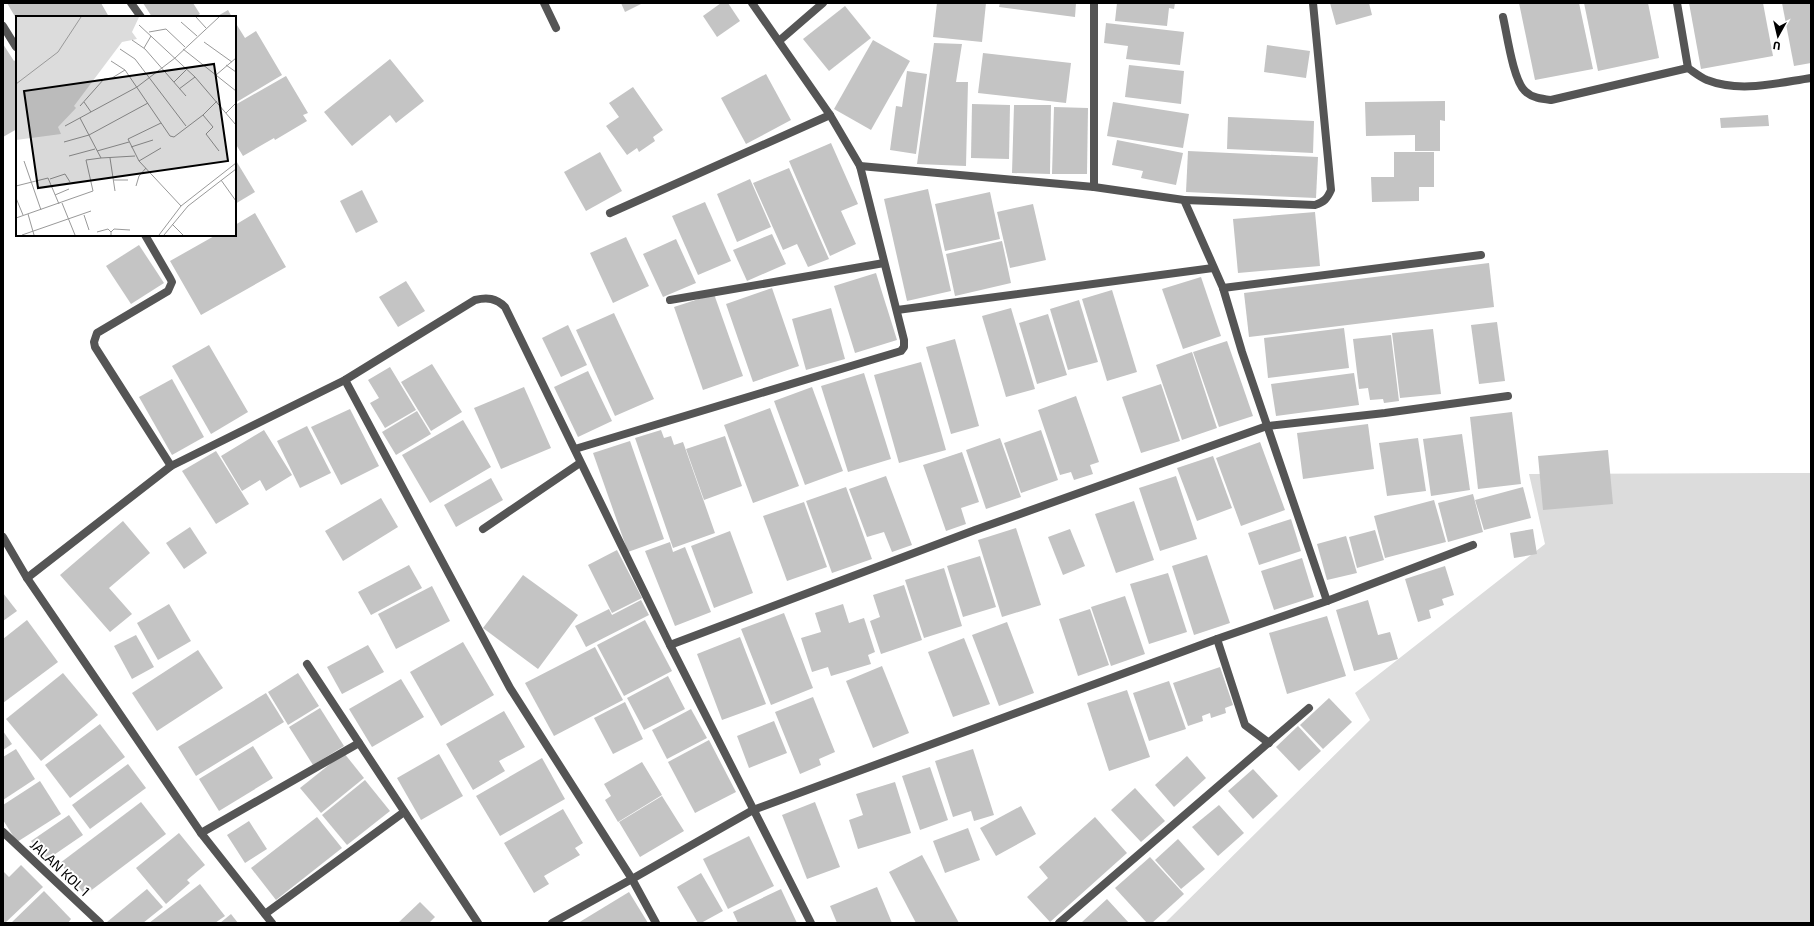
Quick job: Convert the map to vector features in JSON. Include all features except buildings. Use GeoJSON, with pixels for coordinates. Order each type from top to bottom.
{"type":"FeatureCollection","features":[{"type":"Feature","properties":{"kind":"street"},"geometry":{"type":"LineString","coordinates":[[131,3],[140,16]]}},
{"type":"Feature","properties":{"kind":"street"},"geometry":{"type":"LineString","coordinates":[[544,3],[556,28]]}},
{"type":"Feature","properties":{"kind":"street"},"geometry":{"type":"LineString","coordinates":[[575,449],[900,351],[904,347],[904,340],[897,310],[860,166],[830,115],[752,3]]}},
{"type":"Feature","properties":{"kind":"street"},"geometry":{"type":"LineString","coordinates":[[779,41],[823,3]]}},
{"type":"Feature","properties":{"kind":"street"},"geometry":{"type":"LineString","coordinates":[[1094,3],[1094,187]]}},
{"type":"Feature","properties":{"kind":"street"},"geometry":{"type":"LineString","coordinates":[[860,166],[1094,187],[1184,200],[1314,205],[1322,203],[1328,198],[1331,190],[1313,3]]}},
{"type":"Feature","properties":{"kind":"street"},"geometry":{"type":"LineString","coordinates":[[1677,3],[1688,68],[1706,80],[1728,85],[1754,87],[1811,78]]}},
{"type":"Feature","properties":{"kind":"street"},"geometry":{"type":"LineString","coordinates":[[1503,17],[1517,82],[1525,92],[1536,98],[1551,100],[1688,68]]}},
{"type":"Feature","properties":{"kind":"street"},"geometry":{"type":"LineString","coordinates":[[3,26],[16,48]]}},
{"type":"Feature","properties":{"kind":"street"},"geometry":{"type":"LineString","coordinates":[[610,213],[830,115]]}},
{"type":"Feature","properties":{"kind":"street"},"geometry":{"type":"LineString","coordinates":[[1184,200],[1223,288],[1242,352],[1327,601]]}},
{"type":"Feature","properties":{"kind":"street"},"geometry":{"type":"LineString","coordinates":[[146,236],[170,278],[171,287],[168,291],[97,333],[94,342],[95,347],[171,466]]}},
{"type":"Feature","properties":{"kind":"street"},"geometry":{"type":"LineString","coordinates":[[1223,288],[1481,255]]}},
{"type":"Feature","properties":{"kind":"street"},"geometry":{"type":"LineString","coordinates":[[670,300],[884,263]]}},
{"type":"Feature","properties":{"kind":"street"},"geometry":{"type":"LineString","coordinates":[[897,310],[1213,268]]}},
{"type":"Feature","properties":{"kind":"street"},"geometry":{"type":"LineString","coordinates":[[27,578],[171,466],[345,380],[475,300],[491,298],[498,301],[505,307],[670,645],[811,923]]}},
{"type":"Feature","properties":{"kind":"street"},"geometry":{"type":"LineString","coordinates":[[345,380],[510,688],[632,880],[656,923]]}},
{"type":"Feature","properties":{"kind":"street"},"geometry":{"type":"LineString","coordinates":[[670,645],[975,530],[1267,426],[1385,413],[1508,396]]}},
{"type":"Feature","properties":{"kind":"street"},"geometry":{"type":"LineString","coordinates":[[483,529],[580,463]]}},
{"type":"Feature","properties":{"kind":"street"},"geometry":{"type":"LineString","coordinates":[[3,537],[27,578],[201,833],[272,923]]}},
{"type":"Feature","properties":{"kind":"street"},"geometry":{"type":"LineString","coordinates":[[552,923],[632,880],[753,810],[1217,639],[1327,601],[1473,545]]}},
{"type":"Feature","properties":{"kind":"street"},"geometry":{"type":"LineString","coordinates":[[1217,639],[1245,725],[1269,743]]}},
{"type":"Feature","properties":{"kind":"street"},"geometry":{"type":"LineString","coordinates":[[307,664],[478,923]]}},
{"type":"Feature","properties":{"kind":"street"},"geometry":{"type":"LineString","coordinates":[[1059,923],[1309,708]]}},
{"type":"Feature","properties":{"kind":"street"},"geometry":{"type":"LineString","coordinates":[[201,833],[359,743]]}},
{"type":"Feature","properties":{"kind":"street"},"geometry":{"type":"LineString","coordinates":[[265,914],[404,812]]}},
{"type":"Feature","properties":{"kind":"street","name":"JALAN KOL 1"},"geometry":{"type":"LineString","coordinates":[[3,832],[100,923]]}},
{"type":"Feature","properties":{"kind":"shaded area"},"geometry":{"type":"Polygon","coordinates":[[[1811,473],[1811,923],[1165,923],[1370,720],[1355,693],[1545,544],[1529,474],[1811,473]]]}}]}
